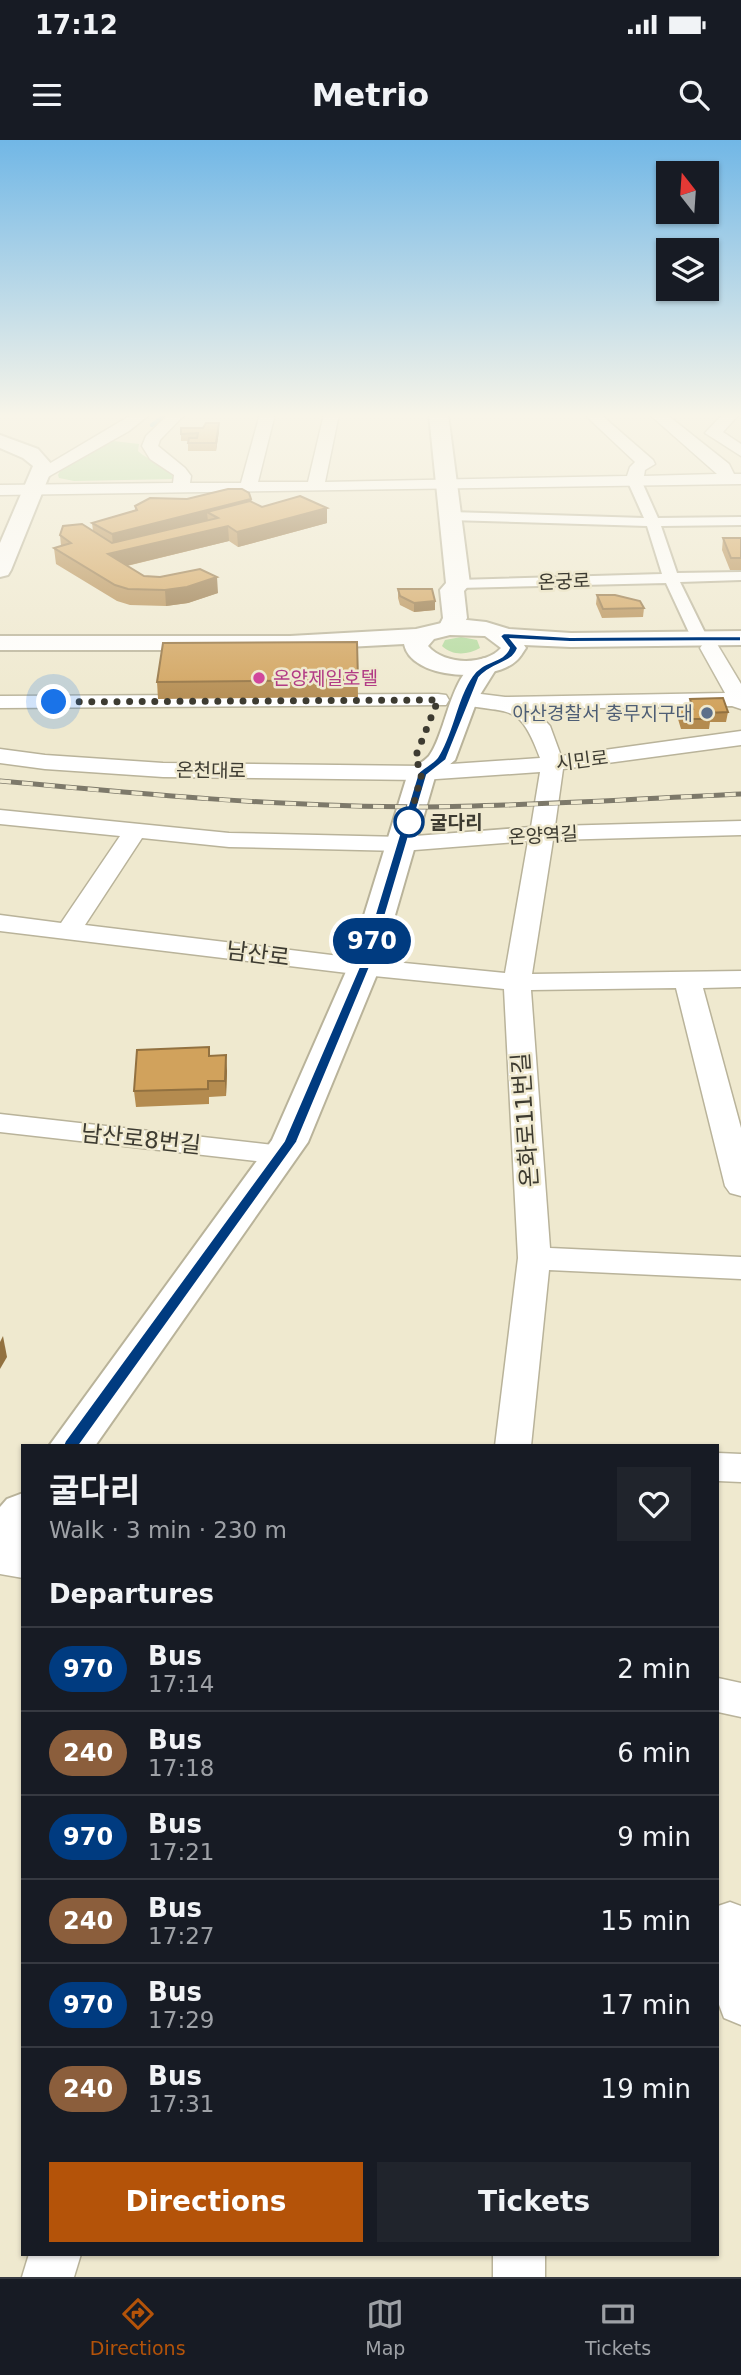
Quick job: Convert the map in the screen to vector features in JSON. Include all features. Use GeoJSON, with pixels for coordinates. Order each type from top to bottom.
{"type":"FeatureCollection","features":[{"type":"Feature","properties":{"kind":"main road"},"geometry":{"type":"LineString","coordinates":[[3,558],[20,514]]}},
{"type":"Feature","properties":{"kind":"main road"},"geometry":{"type":"LineString","coordinates":[[450,516],[458,584]]}},
{"type":"Feature","properties":{"kind":"main road"},"geometry":{"type":"LineString","coordinates":[[429,652],[450,628],[455,618],[452,590],[458,584]]}},
{"type":"Feature","properties":{"kind":"main road"},"geometry":{"type":"LineString","coordinates":[[458,584],[471,590],[481,622],[497,647]]}},
{"type":"Feature","properties":{"kind":"main road"},"geometry":{"type":"LineString","coordinates":[[0,622],[8,628],[54,643]]}},
{"type":"Feature","properties":{"kind":"main road"},"geometry":{"type":"LineString","coordinates":[[450,628],[497,647],[575,650],[705,643],[741,638]]}},
{"type":"Feature","properties":{"kind":"main road"},"geometry":{"type":"LineString","coordinates":[[0,643],[290,643],[310,648],[429,652],[464,667],[497,647]]}},
{"type":"Feature","properties":{"kind":"main road"},"geometry":{"type":"LineString","coordinates":[[705,643],[741,648]]}},
{"type":"Feature","properties":{"kind":"main road"},"geometry":{"type":"LineString","coordinates":[[72,1444],[282,1155],[364,967],[422,773],[441,760],[475,677],[497,647]]}},
{"type":"Feature","properties":{"kind":"main road"},"geometry":{"type":"LineString","coordinates":[[422,773],[415,758],[447,672],[429,652]]}},
{"type":"Feature","properties":{"kind":"main road"},"geometry":{"type":"LineString","coordinates":[[0,1542],[21,1514]]}},
{"type":"Feature","properties":{"kind":"street"},"geometry":{"type":"LineString","coordinates":[[649,514],[671,578],[705,643],[740,701]]}},
{"type":"Feature","properties":{"kind":"street"},"geometry":{"type":"LineString","coordinates":[[450,516],[653,522],[741,521]]}},
{"type":"Feature","properties":{"kind":"street","name":"온궁로"},"geometry":{"type":"LineString","coordinates":[[458,584],[741,576]]}},
{"type":"Feature","properties":{"kind":"street"},"geometry":{"type":"LineString","coordinates":[[465,698],[505,703],[740,701]]}},
{"type":"Feature","properties":{"kind":"street"},"geometry":{"type":"LineString","coordinates":[[0,702],[438,700]]}},
{"type":"Feature","properties":{"kind":"street"},"geometry":{"type":"LineString","coordinates":[[505,703],[524,711],[538,726],[554,764],[517,982]]}},
{"type":"Feature","properties":{"kind":"street","name":"시민로"},"geometry":{"type":"LineString","coordinates":[[422,773],[554,764],[741,738]]}},
{"type":"Feature","properties":{"kind":"street","name":"온천대로"},"geometry":{"type":"LineString","coordinates":[[0,756],[45,762],[163,770],[422,773]]}},
{"type":"Feature","properties":{"kind":"street","name":"온양역길"},"geometry":{"type":"LineString","coordinates":[[0,817],[229,840],[402,844],[543,833],[741,828]]}},
{"type":"Feature","properties":{"kind":"street"},"geometry":{"type":"LineString","coordinates":[[68,931],[135,831]]}},
{"type":"Feature","properties":{"kind":"street","name":"남산로"},"geometry":{"type":"LineString","coordinates":[[0,923],[364,967],[517,982],[741,979]]}},
{"type":"Feature","properties":{"kind":"street"},"geometry":{"type":"LineString","coordinates":[[688,980],[741,1186]]}},
{"type":"Feature","properties":{"kind":"street","name":"온화로11번길"},"geometry":{"type":"LineString","coordinates":[[513,1444],[534,1258],[517,982]]}},
{"type":"Feature","properties":{"kind":"street","name":"남산로8번길"},"geometry":{"type":"LineString","coordinates":[[0,1123],[282,1155]]}},
{"type":"Feature","properties":{"kind":"street"},"geometry":{"type":"LineString","coordinates":[[534,1258],[741,1268]]}},
{"type":"Feature","properties":{"kind":"street"},"geometry":{"type":"LineString","coordinates":[[719,1466],[741,1468]]}},
{"type":"Feature","properties":{"kind":"street"},"geometry":{"type":"LineString","coordinates":[[0,1559],[21,1563]]}},
{"type":"Feature","properties":{"kind":"street"},"geometry":{"type":"LineString","coordinates":[[719,1695],[741,1700]]}},
{"type":"Feature","properties":{"kind":"street"},"geometry":{"type":"LineString","coordinates":[[729,1923],[741,2002]]}},
{"type":"Feature","properties":{"kind":"street"},"geometry":{"type":"LineString","coordinates":[[48,2277],[54,2256]]}},
{"type":"Feature","properties":{"kind":"street"},"geometry":{"type":"LineString","coordinates":[[519,2256],[519,2277]]}},
{"type":"Feature","properties":{"kind":"green space"},"geometry":{"type":"Polygon","coordinates":[[[461,637],[477,640],[480,648],[460,653],[450,652],[442,646],[445,640],[461,637]]]}},
{"type":"Feature","properties":{"kind":"building"},"geometry":{"type":"Polygon","coordinates":[[[124,514],[193,514],[112,534],[92,523],[124,514]]]}},
{"type":"Feature","properties":{"kind":"building"},"geometry":{"type":"Polygon","coordinates":[[[210,514],[306,514],[237,532],[228,526],[108,554],[144,576],[160,577],[200,569],[217,577],[187,587],[165,590],[128,589],[115,585],[54,548],[71,543],[60,535],[63,526],[82,524],[112,543],[218,518],[210,514]]]}},
{"type":"Feature","properties":{"kind":"building"},"geometry":{"type":"Polygon","coordinates":[[[723,538],[741,538],[741,558],[731,558],[723,538]]]}},
{"type":"Feature","properties":{"kind":"building"},"geometry":{"type":"Polygon","coordinates":[[[398,589],[432,589],[435,601],[414,603],[400,596],[398,589]]]}},
{"type":"Feature","properties":{"kind":"building"},"geometry":{"type":"Polygon","coordinates":[[[597,595],[615,595],[640,601],[644,608],[603,609],[597,595]]]}},
{"type":"Feature","properties":{"kind":"building"},"geometry":{"type":"Polygon","coordinates":[[[357,642],[358,680],[157,682],[163,643],[357,642]]]}},
{"type":"Feature","properties":{"kind":"building"},"geometry":{"type":"Polygon","coordinates":[[[723,698],[728,712],[708,713],[710,719],[682,719],[679,709],[693,709],[690,699],[723,698]]]}},
{"type":"Feature","properties":{"kind":"building"},"geometry":{"type":"Polygon","coordinates":[[[209,1047],[209,1056],[226,1055],[225,1081],[208,1081],[208,1089],[134,1091],[137,1050],[209,1047]]]}},
{"type":"Feature","properties":{"kind":"railway"},"geometry":{"type":"LineString","coordinates":[[0,781],[212,799],[423,807],[741,794]]}},
{"type":"Feature","properties":{"kind":"bus line","name":"970"},"geometry":{"type":"LineString","coordinates":[[72,1444],[290,1142],[364,967],[422,773],[441,760],[475,677],[485,666],[504,660],[511,654],[514,648],[511,641],[504,636],[570,640],[741,638]]}},
{"type":"Feature","properties":{"kind":"place","name":"온양제일호텔"},"geometry":{"type":"Point","coordinates":[259,678]}},
{"type":"Feature","properties":{"kind":"place","name":"아산경찰서 충무지구대"},"geometry":{"type":"Point","coordinates":[707,713]}},
{"type":"Feature","properties":{"kind":"place","name":"굴다리"},"geometry":{"type":"Point","coordinates":[409,822]}},
{"type":"Feature","properties":{"kind":"route"},"geometry":{"type":"LineString","coordinates":[[54,702],[438,700],[415,758],[422,773],[409,822]]}}]}
